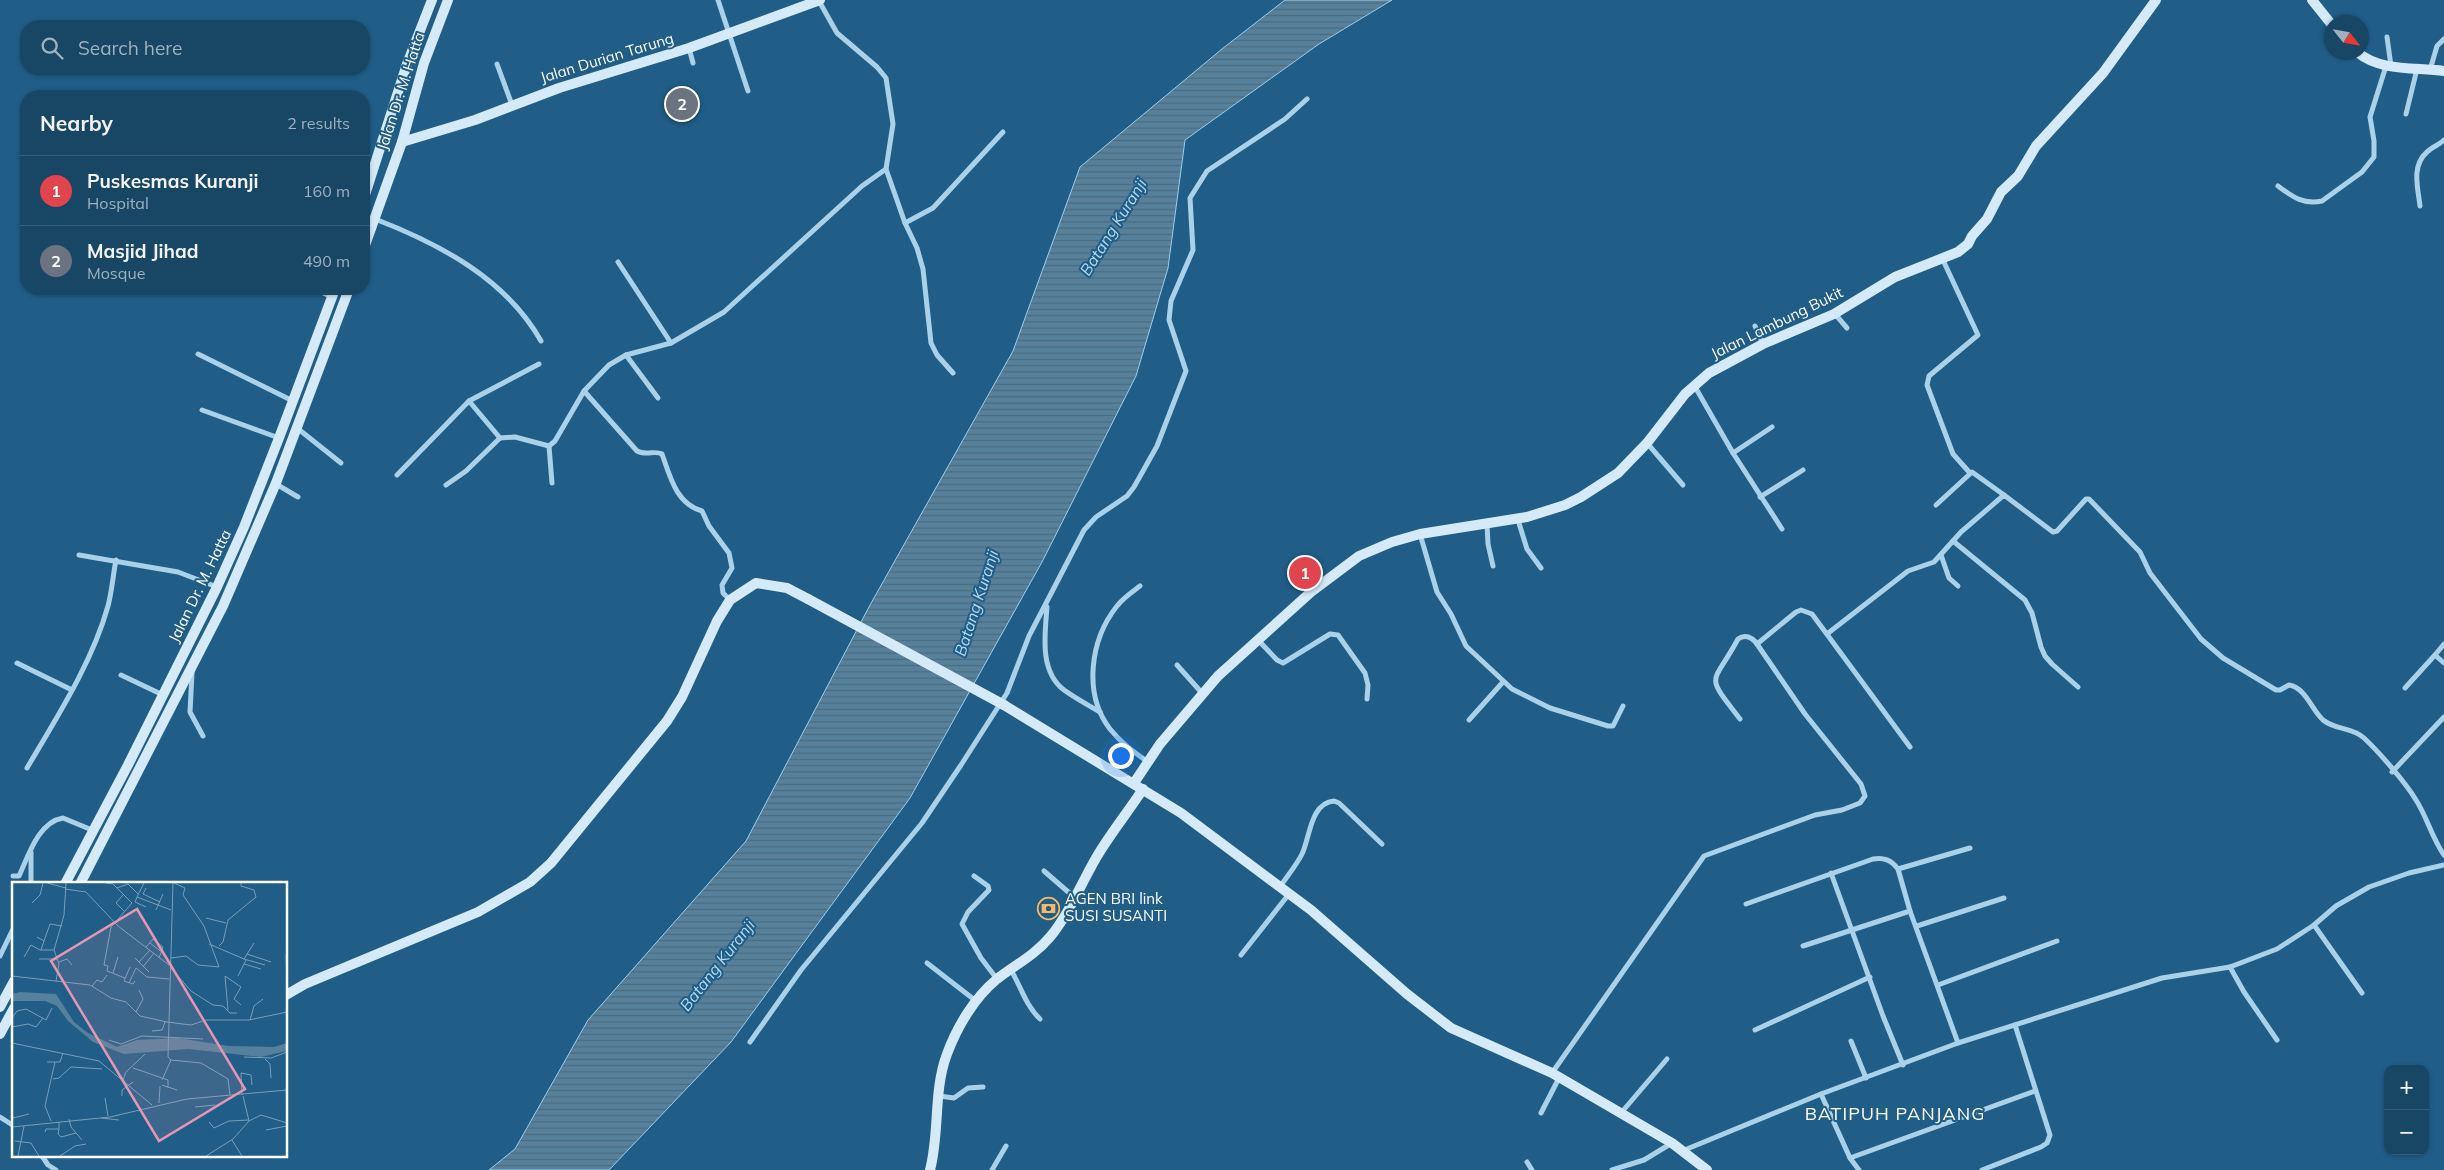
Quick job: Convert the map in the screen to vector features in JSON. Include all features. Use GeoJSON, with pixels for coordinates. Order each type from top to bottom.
{"type":"FeatureCollection","features":[{"type":"Feature","properties":{"kind":"street","name":"Jalan Dr. M. Hatta"},"geometry":{"type":"LineString","coordinates":[[370,179],[392,110],[432,0]]}},
{"type":"Feature","properties":{"kind":"street","name":"Jalan Dr. M. Hatta"},"geometry":{"type":"LineString","coordinates":[[370,231],[402,142],[424,63],[448,0]]}},
{"type":"Feature","properties":{"kind":"street"},"geometry":{"type":"LineString","coordinates":[[718,0],[748,91]]}},
{"type":"Feature","properties":{"kind":"street"},"geometry":{"type":"LineString","coordinates":[[820,0],[837,33],[877,67],[886,78],[893,124],[886,169],[917,248],[923,270],[932,343],[937,355],[953,373]]}},
{"type":"Feature","properties":{"kind":"street","name":"Jalan Durian Tarung"},"geometry":{"type":"LineString","coordinates":[[402,142],[449,129],[559,88],[689,48],[820,0]]}},
{"type":"Feature","properties":{"kind":"street","name":"Jalan Lambung Bukit"},"geometry":{"type":"LineString","coordinates":[[1134,783],[1202,693],[1258,639],[1311,592],[1359,556],[1392,542],[1420,534],[1518,520],[1565,505],[1618,473],[1647,443],[1694,385],[1709,373],[1763,344],[1834,314],[1895,277],[1958,252],[1968,244],[1972,236],[1987,219],[2001,192],[2018,176],[2036,146],[2104,74],[2156,0]]}},
{"type":"Feature","properties":{"kind":"street"},"geometry":{"type":"LineString","coordinates":[[2312,0],[2324,15]]}},
{"type":"Feature","properties":{"kind":"street"},"geometry":{"type":"LineString","coordinates":[[427,13],[441,17]]}},
{"type":"Feature","properties":{"kind":"street"},"geometry":{"type":"LineString","coordinates":[[2278,186],[2298,201],[2314,203],[2322,201],[2370,164],[2375,151],[2370,117],[2389,66],[2387,37]]}},
{"type":"Feature","properties":{"kind":"street"},"geometry":{"type":"LineString","coordinates":[[2430,70],[2437,46],[2444,39]]}},
{"type":"Feature","properties":{"kind":"street"},"geometry":{"type":"LineString","coordinates":[[689,48],[693,63]]}},
{"type":"Feature","properties":{"kind":"street"},"geometry":{"type":"LineString","coordinates":[[2369,60],[2389,66],[2444,71]]}},
{"type":"Feature","properties":{"kind":"street"},"geometry":{"type":"LineString","coordinates":[[497,64],[512,106]]}},
{"type":"Feature","properties":{"kind":"street"},"geometry":{"type":"LineString","coordinates":[[2406,114],[2417,69]]}},
{"type":"Feature","properties":{"kind":"street"},"geometry":{"type":"LineString","coordinates":[[750,1042],[801,970],[907,842],[961,765],[1006,693],[1019,658],[1084,530],[1096,517],[1127,496],[1146,468],[1157,446],[1186,371],[1169,320],[1171,301],[1193,250],[1190,198],[1207,171],[1285,119],[1308,100]]}},
{"type":"Feature","properties":{"kind":"street"},"geometry":{"type":"LineString","coordinates":[[906,223],[933,208],[1003,132]]}},
{"type":"Feature","properties":{"kind":"street"},"geometry":{"type":"LineString","coordinates":[[2420,206],[2416,173],[2418,164],[2429,150],[2444,140]]}},
{"type":"Feature","properties":{"kind":"street"},"geometry":{"type":"LineString","coordinates":[[549,446],[555,441],[584,391],[595,378],[626,355],[671,343],[724,312],[842,204],[886,169]]}},
{"type":"Feature","properties":{"kind":"street"},"geometry":{"type":"LineString","coordinates":[[374,219],[423,239],[475,269],[500,288],[529,320],[541,341]]}},
{"type":"Feature","properties":{"kind":"street"},"geometry":{"type":"LineString","coordinates":[[1942,258],[1978,335],[1928,376],[1927,385],[1953,454],[1970,473],[1977,474],[2053,532],[2064,524],[2086,499],[2091,500],[2140,552],[2160,586],[2210,648],[2236,667],[2276,690],[2289,685],[2300,690],[2324,721],[2358,734],[2415,799],[2444,855]]}},
{"type":"Feature","properties":{"kind":"street"},"geometry":{"type":"LineString","coordinates":[[618,262],[671,343]]}},
{"type":"Feature","properties":{"kind":"street","name":"Jalan Dr. M. Hatta"},"geometry":{"type":"LineString","coordinates":[[66,882],[128,765],[217,587],[265,475],[332,295]]}},
{"type":"Feature","properties":{"kind":"street","name":"Jalan Dr. M. Hatta"},"geometry":{"type":"LineString","coordinates":[[81,882],[223,606],[276,482],[346,295]]}},
{"type":"Feature","properties":{"kind":"street"},"geometry":{"type":"LineString","coordinates":[[1834,314],[1847,328]]}},
{"type":"Feature","properties":{"kind":"street"},"geometry":{"type":"LineString","coordinates":[[1755,326],[1763,344]]}},
{"type":"Feature","properties":{"kind":"street"},"geometry":{"type":"LineString","coordinates":[[198,354],[293,401]]}},
{"type":"Feature","properties":{"kind":"street"},"geometry":{"type":"LineString","coordinates":[[626,355],[658,398]]}},
{"type":"Feature","properties":{"kind":"street"},"geometry":{"type":"LineString","coordinates":[[397,474],[469,401],[538,364]]}},
{"type":"Feature","properties":{"kind":"street"},"geometry":{"type":"LineString","coordinates":[[1694,385],[1733,453],[1782,530]]}},
{"type":"Feature","properties":{"kind":"street"},"geometry":{"type":"LineString","coordinates":[[584,391],[637,451],[648,454],[658,452],[662,454],[678,495],[694,509],[702,511],[709,526],[729,553],[732,568],[722,586],[723,593],[730,600]]}},
{"type":"Feature","properties":{"kind":"street"},"geometry":{"type":"LineString","coordinates":[[469,401],[500,438]]}},
{"type":"Feature","properties":{"kind":"street"},"geometry":{"type":"LineString","coordinates":[[202,410],[279,438]]}},
{"type":"Feature","properties":{"kind":"street"},"geometry":{"type":"LineString","coordinates":[[297,427],[341,463]]}},
{"type":"Feature","properties":{"kind":"street"},"geometry":{"type":"LineString","coordinates":[[1733,453],[1772,427]]}},
{"type":"Feature","properties":{"kind":"street"},"geometry":{"type":"LineString","coordinates":[[446,485],[466,471],[500,438],[515,437],[549,446]]}},
{"type":"Feature","properties":{"kind":"street"},"geometry":{"type":"LineString","coordinates":[[1647,443],[1683,485]]}},
{"type":"Feature","properties":{"kind":"street"},"geometry":{"type":"LineString","coordinates":[[549,446],[552,483]]}},
{"type":"Feature","properties":{"kind":"street"},"geometry":{"type":"LineString","coordinates":[[1760,497],[1803,470]]}},
{"type":"Feature","properties":{"kind":"street"},"geometry":{"type":"LineString","coordinates":[[1936,505],[1970,473]]}},
{"type":"Feature","properties":{"kind":"street"},"geometry":{"type":"LineString","coordinates":[[265,475],[298,496]]}},
{"type":"Feature","properties":{"kind":"street"},"geometry":{"type":"LineString","coordinates":[[1828,634],[1908,571],[1926,566],[1941,556],[1953,541],[2004,495]]}},
{"type":"Feature","properties":{"kind":"street"},"geometry":{"type":"LineString","coordinates":[[1518,520],[1527,548],[1541,568]]}},
{"type":"Feature","properties":{"kind":"street"},"geometry":{"type":"LineString","coordinates":[[1487,524],[1488,544],[1493,566]]}},
{"type":"Feature","properties":{"kind":"street"},"geometry":{"type":"LineString","coordinates":[[1420,534],[1437,592],[1451,614],[1466,646],[1503,682],[1512,689],[1550,708],[1608,726],[1613,726],[1623,706]]}},
{"type":"Feature","properties":{"kind":"street"},"geometry":{"type":"LineString","coordinates":[[1953,541],[2024,600],[2032,613],[2045,656],[2078,687]]}},
{"type":"Feature","properties":{"kind":"street"},"geometry":{"type":"LineString","coordinates":[[79,554],[178,572],[217,587]]}},
{"type":"Feature","properties":{"kind":"street"},"geometry":{"type":"LineString","coordinates":[[1941,556],[1949,578],[1958,586]]}},
{"type":"Feature","properties":{"kind":"street"},"geometry":{"type":"LineString","coordinates":[[28,768],[72,690],[100,630],[108,605],[116,560]]}},
{"type":"Feature","properties":{"kind":"street"},"geometry":{"type":"LineString","coordinates":[[288,994],[304,984],[478,912],[530,882],[551,863],[668,721],[682,697],[717,621],[730,600],[756,583],[787,588],[808,599],[1004,705],[1144,789],[1181,813],[1289,893],[1406,994],[1451,1028],[1556,1076],[1672,1143],[1707,1170]]}},
{"type":"Feature","properties":{"kind":"street"},"geometry":{"type":"LineString","coordinates":[[1140,586],[1116,608],[1101,637],[1093,664],[1093,688],[1101,713],[1109,728],[1119,739],[1149,762]]}},
{"type":"Feature","properties":{"kind":"street"},"geometry":{"type":"LineString","coordinates":[[1047,603],[1044,642],[1051,673],[1063,689],[1101,713]]}},
{"type":"Feature","properties":{"kind":"street"},"geometry":{"type":"LineString","coordinates":[[1757,644],[1801,610],[1812,614],[1910,747]]}},
{"type":"Feature","properties":{"kind":"street"},"geometry":{"type":"LineString","coordinates":[[1258,639],[1277,660],[1284,663],[1330,634],[1338,636],[1365,674],[1368,685],[1367,699]]}},
{"type":"Feature","properties":{"kind":"street"},"geometry":{"type":"LineString","coordinates":[[1541,1114],[1556,1076],[1704,856],[1815,815],[1842,810],[1860,803],[1864,799],[1865,793],[1861,784],[1805,714],[1757,644],[1748,637],[1738,639],[1714,677],[1715,686],[1740,719]]}},
{"type":"Feature","properties":{"kind":"street"},"geometry":{"type":"LineString","coordinates":[[2405,688],[2444,644]]}},
{"type":"Feature","properties":{"kind":"street"},"geometry":{"type":"LineString","coordinates":[[2435,655],[2444,663]]}},
{"type":"Feature","properties":{"kind":"street"},"geometry":{"type":"LineString","coordinates":[[16,664],[72,690]]}},
{"type":"Feature","properties":{"kind":"street"},"geometry":{"type":"LineString","coordinates":[[1177,665],[1202,693]]}},
{"type":"Feature","properties":{"kind":"street"},"geometry":{"type":"LineString","coordinates":[[192,668],[190,712],[203,736]]}},
{"type":"Feature","properties":{"kind":"street"},"geometry":{"type":"LineString","coordinates":[[121,675],[163,695]]}},
{"type":"Feature","properties":{"kind":"street"},"geometry":{"type":"LineString","coordinates":[[1469,720],[1503,682]]}},
{"type":"Feature","properties":{"kind":"street"},"geometry":{"type":"LineString","coordinates":[[2392,772],[2444,717]]}},
{"type":"Feature","properties":{"kind":"street"},"geometry":{"type":"LineString","coordinates":[[930,1170],[935,1151],[940,1075],[947,1054],[976,1002],[998,979],[1029,958],[1051,936],[1098,856],[1144,789]]}},
{"type":"Feature","properties":{"kind":"street"},"geometry":{"type":"LineString","coordinates":[[1280,886],[1302,855],[1313,817],[1328,802],[1337,802],[1382,844]]}},
{"type":"Feature","properties":{"kind":"street"},"geometry":{"type":"LineString","coordinates":[[12,876],[19,876],[30,850],[44,830],[58,819],[70,820],[92,830]]}},
{"type":"Feature","properties":{"kind":"street"},"geometry":{"type":"LineString","coordinates":[[1898,870],[1970,848]]}},
{"type":"Feature","properties":{"kind":"street"},"geometry":{"type":"LineString","coordinates":[[30,850],[31,882]]}},
{"type":"Feature","properties":{"kind":"street"},"geometry":{"type":"LineString","coordinates":[[1746,904],[1831,873],[1880,858],[1894,864],[1898,870],[1910,911],[1958,1043]]}},
{"type":"Feature","properties":{"kind":"street"},"geometry":{"type":"LineString","coordinates":[[1682,1151],[1821,1094],[1958,1043],[2162,978],[2230,968],[2277,950],[2314,925],[2336,906],[2369,887],[2409,873],[2444,865]]}},
{"type":"Feature","properties":{"kind":"street"},"geometry":{"type":"LineString","coordinates":[[1044,871],[1074,897]]}},
{"type":"Feature","properties":{"kind":"street"},"geometry":{"type":"LineString","coordinates":[[1831,873],[1903,1065]]}},
{"type":"Feature","properties":{"kind":"street"},"geometry":{"type":"LineString","coordinates":[[974,876],[988,886],[989,890],[968,912],[962,924],[981,958],[998,979]]}},
{"type":"Feature","properties":{"kind":"street"},"geometry":{"type":"LineString","coordinates":[[1241,955],[1289,893]]}},
{"type":"Feature","properties":{"kind":"street"},"geometry":{"type":"LineString","coordinates":[[1917,926],[2004,898]]}},
{"type":"Feature","properties":{"kind":"street"},"geometry":{"type":"LineString","coordinates":[[1803,946],[1910,911]]}},
{"type":"Feature","properties":{"kind":"street"},"geometry":{"type":"LineString","coordinates":[[2314,925],[2362,993]]}},
{"type":"Feature","properties":{"kind":"street"},"geometry":{"type":"LineString","coordinates":[[0,956],[12,931]]}},
{"type":"Feature","properties":{"kind":"street"},"geometry":{"type":"LineString","coordinates":[[1938,985],[2057,941]]}},
{"type":"Feature","properties":{"kind":"street"},"geometry":{"type":"LineString","coordinates":[[927,963],[976,1002]]}},
{"type":"Feature","properties":{"kind":"street"},"geometry":{"type":"LineString","coordinates":[[2230,968],[2277,1040]]}},
{"type":"Feature","properties":{"kind":"street"},"geometry":{"type":"LineString","coordinates":[[1011,970],[1025,993],[1028,1007],[1040,1019]]}},
{"type":"Feature","properties":{"kind":"street"},"geometry":{"type":"LineString","coordinates":[[1755,1030],[1870,977]]}},
{"type":"Feature","properties":{"kind":"street"},"geometry":{"type":"LineString","coordinates":[[0,1008],[12,985]]}},
{"type":"Feature","properties":{"kind":"street"},"geometry":{"type":"LineString","coordinates":[[0,1034],[12,1015]]}},
{"type":"Feature","properties":{"kind":"street"},"geometry":{"type":"LineString","coordinates":[[1982,1170],[2047,1143],[2050,1135],[2015,1025]]}},
{"type":"Feature","properties":{"kind":"street"},"geometry":{"type":"LineString","coordinates":[[1851,1042],[1866,1078]]}},
{"type":"Feature","properties":{"kind":"street"},"geometry":{"type":"LineString","coordinates":[[1621,1113],[1667,1059]]}},
{"type":"Feature","properties":{"kind":"street"},"geometry":{"type":"LineString","coordinates":[[938,1096],[954,1098],[968,1088],[983,1087]]}},
{"type":"Feature","properties":{"kind":"street"},"geometry":{"type":"LineString","coordinates":[[1850,1158],[2035,1091]]}},
{"type":"Feature","properties":{"kind":"street"},"geometry":{"type":"LineString","coordinates":[[1821,1094],[1850,1158],[1860,1170]]}},
{"type":"Feature","properties":{"kind":"street"},"geometry":{"type":"LineString","coordinates":[[0,1117],[12,1125]]}},
{"type":"Feature","properties":{"kind":"street"},"geometry":{"type":"LineString","coordinates":[[1612,1170],[1644,1160],[1672,1143]]}},
{"type":"Feature","properties":{"kind":"street"},"geometry":{"type":"LineString","coordinates":[[992,1170],[1006,1146]]}},
{"type":"Feature","properties":{"kind":"street"},"geometry":{"type":"LineString","coordinates":[[43,1158],[48,1165],[56,1170]]}},
{"type":"Feature","properties":{"kind":"street"},"geometry":{"type":"LineString","coordinates":[[1527,1162],[1532,1170]]}},
{"type":"Feature","properties":{"kind":"water","name":"Batang Kuranji"},"geometry":{"type":"Polygon","coordinates":[[[1285,0],[1392,0],[1319,44],[1185,140],[1168,268],[1136,376],[1042,562],[910,798],[731,1042],[609,1170],[489,1170],[515,1149],[588,1020],[746,841],[870,605],[1013,351],[1080,167],[1222,49],[1285,0]]]}},
{"type":"Feature","properties":{"kind":"place","name":"Masjid Jihad"},"geometry":{"type":"Point","coordinates":[682,104]}},
{"type":"Feature","properties":{"kind":"place","name":"Puskesmas Kuranji"},"geometry":{"type":"Point","coordinates":[1305,573]}},
{"type":"Feature","properties":{"kind":"place","name":"AGEN BRI link SUSI SUSANTI"},"geometry":{"type":"Point","coordinates":[1049,908]}},
{"type":"Feature","properties":{"kind":"district","name":"BATIPUH PANJANG"},"geometry":{"type":"Point","coordinates":[1895,1114]}}]}
